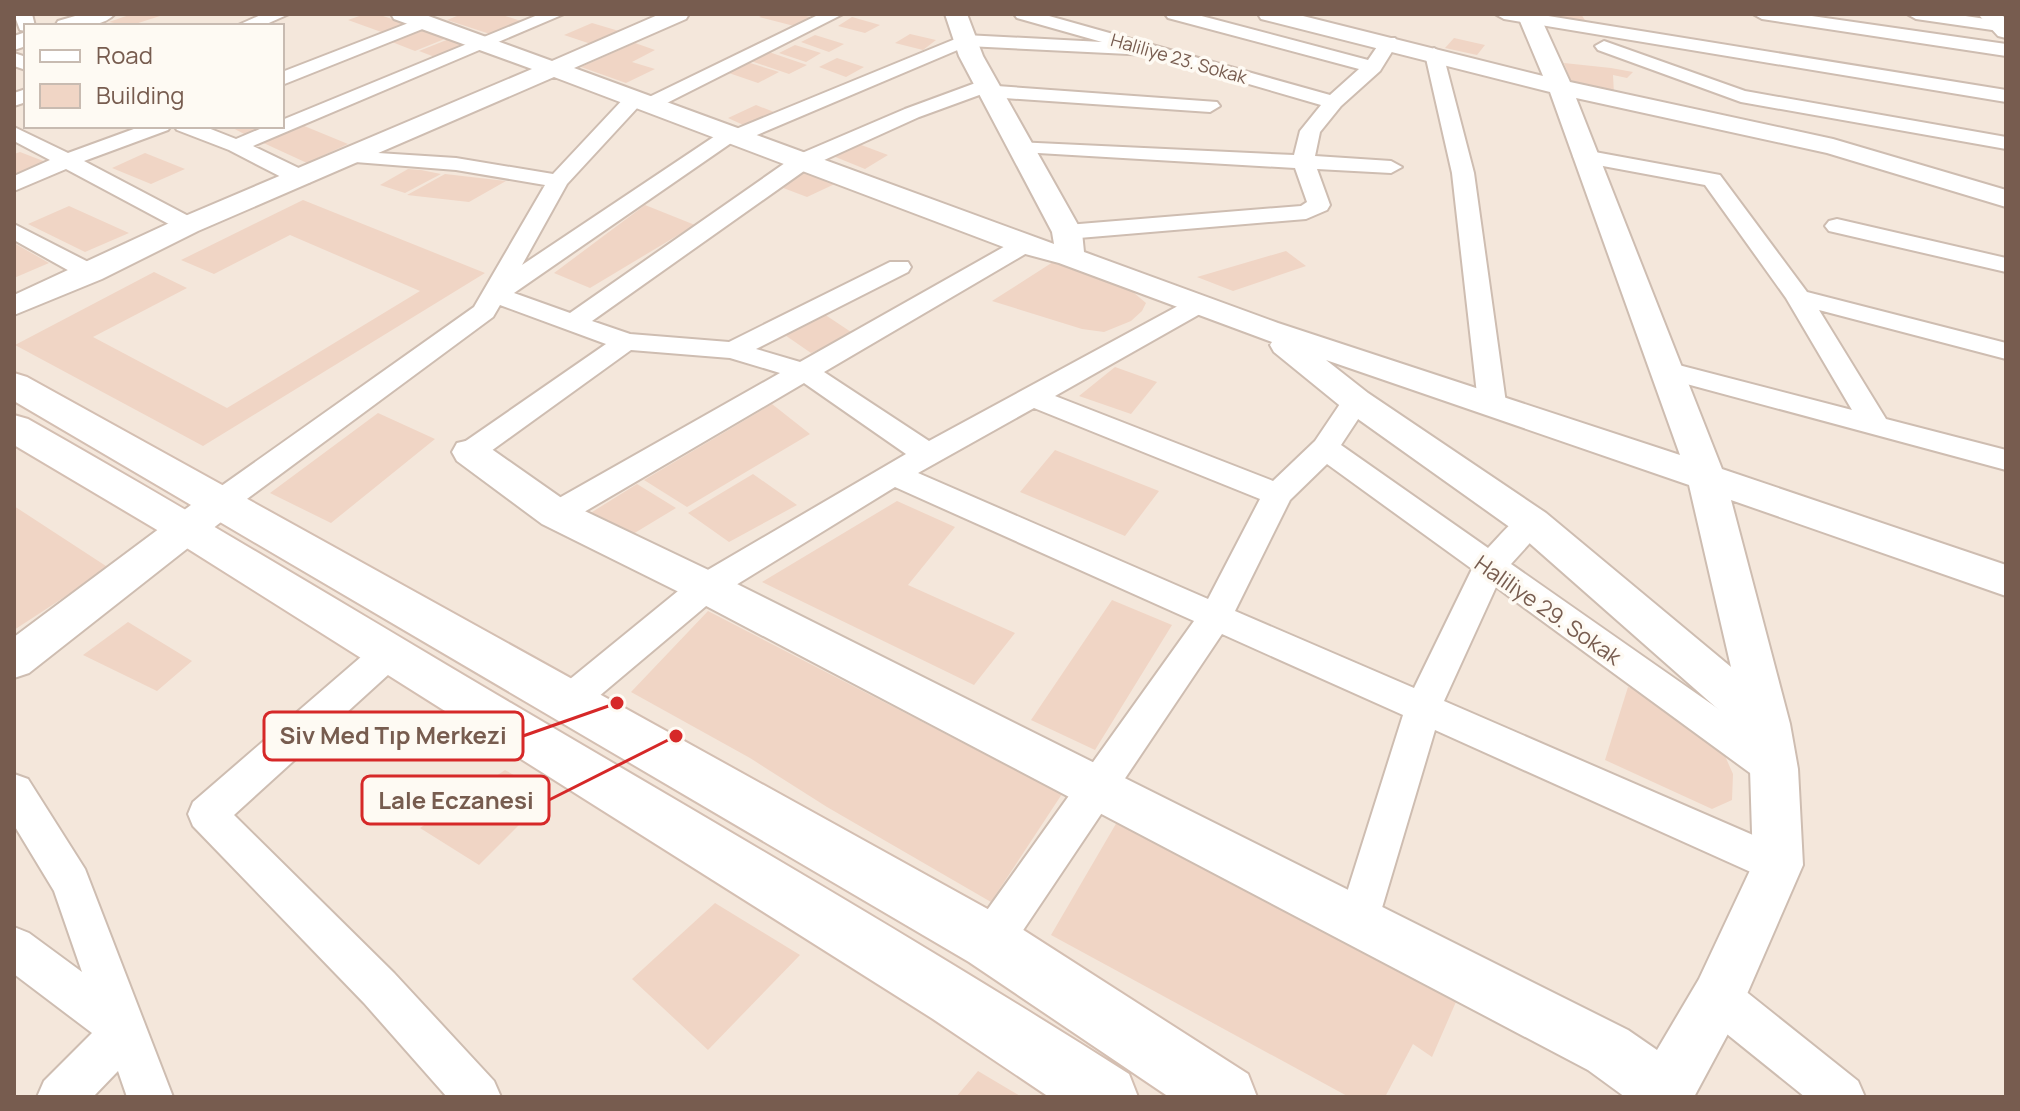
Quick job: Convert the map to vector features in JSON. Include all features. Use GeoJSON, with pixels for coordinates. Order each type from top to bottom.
{"type":"FeatureCollection","features":[{"type":"Feature","properties":{"kind":"main road"},"geometry":{"type":"LineString","coordinates":[[14,385],[205,515],[388,654],[954,998],[1106,1097]]}},
{"type":"Feature","properties":{"kind":"main road"},"geometry":{"type":"LineString","coordinates":[[14,428],[205,515],[566,703],[990,942],[1225,1097]]}},
{"type":"Feature","properties":{"kind":"street"},"geometry":{"type":"LineString","coordinates":[[72,24],[104,14]]}},
{"type":"Feature","properties":{"kind":"street"},"geometry":{"type":"LineString","coordinates":[[251,24],[280,14]]}},
{"type":"Feature","properties":{"kind":"street"},"geometry":{"type":"LineString","coordinates":[[284,126],[555,14]]}},
{"type":"Feature","properties":{"kind":"street"},"geometry":{"type":"LineString","coordinates":[[14,306],[91,273],[188,225],[355,156],[678,14]]}},
{"type":"Feature","properties":{"kind":"street"},"geometry":{"type":"LineString","coordinates":[[14,661],[205,515],[484,312],[558,181],[641,102],[834,14]]}},
{"type":"Feature","properties":{"kind":"street"},"geometry":{"type":"LineString","coordinates":[[956,14],[965,40],[1069,245],[1198,305],[1267,330],[1492,403],[2006,581]]}},
{"type":"Feature","properties":{"kind":"street","name":"Haliliye 23. Sokak"},"geometry":{"type":"LineString","coordinates":[[1023,14],[1334,102]]}},
{"type":"Feature","properties":{"kind":"street"},"geometry":{"type":"LineString","coordinates":[[1174,14],[1373,67]]}},
{"type":"Feature","properties":{"kind":"street"},"geometry":{"type":"LineString","coordinates":[[1269,14],[1560,87],[1833,147],[2006,199]]}},
{"type":"Feature","properties":{"kind":"street"},"geometry":{"type":"LineString","coordinates":[[1588,14],[1600,31]]}},
{"type":"Feature","properties":{"kind":"street"},"geometry":{"type":"LineString","coordinates":[[1762,14],[2006,50]]}},
{"type":"Feature","properties":{"kind":"street"},"geometry":{"type":"LineString","coordinates":[[1916,14],[2000,24]]}},
{"type":"Feature","properties":{"kind":"street"},"geometry":{"type":"LineString","coordinates":[[1521,16],[2006,96]]}},
{"type":"Feature","properties":{"kind":"street"},"geometry":{"type":"LineString","coordinates":[[626,342],[470,452],[556,514],[706,587],[1095,790],[1608,1050],[1664,1094],[1718,998],[1778,865],[1774,769],[1767,724],[1706,476],[1560,87],[1521,16]]}},
{"type":"Feature","properties":{"kind":"street"},"geometry":{"type":"LineString","coordinates":[[1521,16],[1741,96],[2006,143]]}},
{"type":"Feature","properties":{"kind":"street"},"geometry":{"type":"LineString","coordinates":[[284,78],[413,18],[735,135],[1024,245],[1069,245],[1306,212],[1319,205],[1303,160],[1310,131],[1334,102],[1373,67],[1389,42]]}},
{"type":"Feature","properties":{"kind":"street"},"geometry":{"type":"LineString","coordinates":[[495,295],[735,135],[965,40],[1151,50]]}},
{"type":"Feature","properties":{"kind":"street"},"geometry":{"type":"LineString","coordinates":[[1434,54],[1463,173],[1492,403]]}},
{"type":"Feature","properties":{"kind":"street"},"geometry":{"type":"LineString","coordinates":[[573,323],[803,161],[912,113],[989,88],[1210,106]]}},
{"type":"Feature","properties":{"kind":"street"},"geometry":{"type":"LineString","coordinates":[[14,184],[68,160],[156,128]]}},
{"type":"Feature","properties":{"kind":"street"},"geometry":{"type":"LineString","coordinates":[[189,128],[236,146],[301,178]]}},
{"type":"Feature","properties":{"kind":"street"},"geometry":{"type":"LineString","coordinates":[[236,146],[280,128]]}},
{"type":"Feature","properties":{"kind":"street"},"geometry":{"type":"LineString","coordinates":[[14,133],[188,225]]}},
{"type":"Feature","properties":{"kind":"street"},"geometry":{"type":"LineString","coordinates":[[1021,146],[1391,167]]}},
{"type":"Feature","properties":{"kind":"street"},"geometry":{"type":"LineString","coordinates":[[355,156],[456,164],[558,181]]}},
{"type":"Feature","properties":{"kind":"street"},"geometry":{"type":"LineString","coordinates":[[1584,156],[1712,180],[1798,297],[1876,426]]}},
{"type":"Feature","properties":{"kind":"street"},"geometry":{"type":"LineString","coordinates":[[1837,226],[2006,265]]}},
{"type":"Feature","properties":{"kind":"street"},"geometry":{"type":"LineString","coordinates":[[14,231],[91,273]]}},
{"type":"Feature","properties":{"kind":"street"},"geometry":{"type":"LineString","coordinates":[[556,514],[807,373],[1024,245]]}},
{"type":"Feature","properties":{"kind":"street"},"geometry":{"type":"LineString","coordinates":[[733,350],[899,267]]}},
{"type":"Feature","properties":{"kind":"street"},"geometry":{"type":"LineString","coordinates":[[495,295],[626,342],[733,350],[807,373],[927,454]]}},
{"type":"Feature","properties":{"kind":"street"},"geometry":{"type":"LineString","coordinates":[[1798,297],[2006,351]]}},
{"type":"Feature","properties":{"kind":"street"},"geometry":{"type":"LineString","coordinates":[[566,703],[706,587],[927,454],[1198,305]]}},
{"type":"Feature","properties":{"kind":"street"},"geometry":{"type":"LineString","coordinates":[[1267,330],[1356,401],[1532,523],[1767,724]]}},
{"type":"Feature","properties":{"kind":"street"},"geometry":{"type":"LineString","coordinates":[[1667,370],[2006,460]]}},
{"type":"Feature","properties":{"kind":"street"},"geometry":{"type":"LineString","coordinates":[[1033,397],[1278,494]]}},
{"type":"Feature","properties":{"kind":"street"},"geometry":{"type":"LineString","coordinates":[[990,942],[1216,616],[1278,494],[1325,448],[1356,401]]}},
{"type":"Feature","properties":{"kind":"street","name":"Haliliye 29. Sokak"},"geometry":{"type":"LineString","coordinates":[[1325,448],[1774,769]]}},
{"type":"Feature","properties":{"kind":"street"},"geometry":{"type":"LineString","coordinates":[[893,474],[1778,865]]}},
{"type":"Feature","properties":{"kind":"street"},"geometry":{"type":"LineString","coordinates":[[1358,924],[1423,708],[1489,567],[1532,523]]}},
{"type":"Feature","properties":{"kind":"street"},"geometry":{"type":"LineString","coordinates":[[388,654],[207,814],[379,988],[478,1097]]}},
{"type":"Feature","properties":{"kind":"street"},"geometry":{"type":"LineString","coordinates":[[14,791],[71,882],[150,1097]]}},
{"type":"Feature","properties":{"kind":"street"},"geometry":{"type":"LineString","coordinates":[[14,948],[126,1031]]}},
{"type":"Feature","properties":{"kind":"street"},"geometry":{"type":"LineString","coordinates":[[1718,998],[1842,1097]]}},
{"type":"Feature","properties":{"kind":"street"},"geometry":{"type":"LineString","coordinates":[[60,1097],[126,1031]]}},
{"type":"Feature","properties":{"kind":"shaded area"},"geometry":{"type":"Polygon","coordinates":[[[14,14],[2006,14],[2006,1097],[14,1097],[14,14]]]}},
{"type":"Feature","properties":{"kind":"building"},"geometry":{"type":"Polygon","coordinates":[[[132,14],[163,14],[135,24],[109,22],[132,14]]]}},
{"type":"Feature","properties":{"kind":"building"},"geometry":{"type":"Polygon","coordinates":[[[365,14],[377,14],[407,24],[384,33],[348,20],[365,14]]]}},
{"type":"Feature","properties":{"kind":"building"},"geometry":{"type":"Polygon","coordinates":[[[462,14],[499,14],[521,21],[490,34],[447,20],[462,14]]]}},
{"type":"Feature","properties":{"kind":"building"},"geometry":{"type":"Polygon","coordinates":[[[765,14],[798,14],[814,18],[798,27],[759,17],[765,14]]]}},
{"type":"Feature","properties":{"kind":"building"},"geometry":{"type":"Polygon","coordinates":[[[1547,14],[1581,14],[1588,25],[1549,20],[1547,14]]]}},
{"type":"Feature","properties":{"kind":"building"},"geometry":{"type":"Polygon","coordinates":[[[852,17],[880,25],[865,33],[838,26],[852,17]]]}},
{"type":"Feature","properties":{"kind":"building"},"geometry":{"type":"Polygon","coordinates":[[[592,23],[619,31],[591,44],[564,35],[592,23]]]}},
{"type":"Feature","properties":{"kind":"building"},"geometry":{"type":"Polygon","coordinates":[[[424,30],[447,38],[415,51],[392,42],[424,30]]]}},
{"type":"Feature","properties":{"kind":"building"},"geometry":{"type":"Polygon","coordinates":[[[910,34],[936,40],[923,50],[895,43],[910,34]]]}},
{"type":"Feature","properties":{"kind":"building"},"geometry":{"type":"Polygon","coordinates":[[[815,35],[844,44],[829,52],[801,42],[815,35]]]}},
{"type":"Feature","properties":{"kind":"building"},"geometry":{"type":"Polygon","coordinates":[[[1454,38],[1485,45],[1477,55],[1445,48],[1454,38]]]}},
{"type":"Feature","properties":{"kind":"building"},"geometry":{"type":"Polygon","coordinates":[[[449,39],[470,46],[440,59],[419,51],[449,39]]]}},
{"type":"Feature","properties":{"kind":"building"},"geometry":{"type":"Polygon","coordinates":[[[635,43],[655,50],[632,62],[655,69],[626,83],[581,67],[635,43]]]}},
{"type":"Feature","properties":{"kind":"building"},"geometry":{"type":"Polygon","coordinates":[[[795,45],[821,53],[806,62],[779,53],[795,45]]]}},
{"type":"Feature","properties":{"kind":"building"},"geometry":{"type":"Polygon","coordinates":[[[769,52],[807,65],[789,74],[751,61],[769,52]]]}},
{"type":"Feature","properties":{"kind":"building"},"geometry":{"type":"Polygon","coordinates":[[[837,58],[864,67],[846,77],[819,67],[837,58]]]}},
{"type":"Feature","properties":{"kind":"building"},"geometry":{"type":"Polygon","coordinates":[[[747,62],[779,72],[758,83],[726,72],[747,62]]]}},
{"type":"Feature","properties":{"kind":"building"},"geometry":{"type":"Polygon","coordinates":[[[1564,63],[1633,72],[1627,78],[1613,75],[1614,94],[1573,86],[1564,63]]]}},
{"type":"Feature","properties":{"kind":"building"},"geometry":{"type":"Polygon","coordinates":[[[756,105],[779,114],[750,128],[728,118],[756,105]]]}},
{"type":"Feature","properties":{"kind":"building"},"geometry":{"type":"Polygon","coordinates":[[[297,123],[348,144],[307,163],[257,140],[297,123]]]}},
{"type":"Feature","properties":{"kind":"building"},"geometry":{"type":"Polygon","coordinates":[[[233,128],[267,128],[248,136],[233,128]]]}},
{"type":"Feature","properties":{"kind":"building"},"geometry":{"type":"Polygon","coordinates":[[[856,143],[888,155],[865,169],[833,156],[856,143]]]}},
{"type":"Feature","properties":{"kind":"building"},"geometry":{"type":"Polygon","coordinates":[[[20,152],[46,162],[14,176],[14,154],[20,152]]]}},
{"type":"Feature","properties":{"kind":"building"},"geometry":{"type":"Polygon","coordinates":[[[145,153],[185,169],[151,184],[112,168],[145,153]]]}},
{"type":"Feature","properties":{"kind":"building"},"geometry":{"type":"Polygon","coordinates":[[[408,169],[441,174],[405,193],[380,185],[408,169]]]}},
{"type":"Feature","properties":{"kind":"building"},"geometry":{"type":"Polygon","coordinates":[[[808,169],[839,182],[807,197],[778,186],[808,169]]]}},
{"type":"Feature","properties":{"kind":"building"},"geometry":{"type":"Polygon","coordinates":[[[445,174],[506,181],[469,202],[407,195],[445,174]]]}},
{"type":"Feature","properties":{"kind":"building"},"geometry":{"type":"Polygon","coordinates":[[[303,200],[485,273],[203,446],[15,345],[154,272],[187,288],[93,337],[227,408],[420,291],[290,235],[214,274],[181,260],[303,200]]]}},
{"type":"Feature","properties":{"kind":"building"},"geometry":{"type":"Polygon","coordinates":[[[645,205],[695,225],[590,288],[554,273],[645,205]]]}},
{"type":"Feature","properties":{"kind":"building"},"geometry":{"type":"Polygon","coordinates":[[[69,206],[129,233],[85,252],[28,224],[69,206]]]}},
{"type":"Feature","properties":{"kind":"building"},"geometry":{"type":"Polygon","coordinates":[[[14,243],[49,263],[14,278],[14,243]]]}},
{"type":"Feature","properties":{"kind":"building"},"geometry":{"type":"Polygon","coordinates":[[[1286,251],[1306,266],[1233,291],[1197,277],[1286,251]]]}},
{"type":"Feature","properties":{"kind":"building"},"geometry":{"type":"Polygon","coordinates":[[[1053,262],[1127,287],[1146,303],[1131,321],[1104,332],[1082,329],[992,301],[1053,262]]]}},
{"type":"Feature","properties":{"kind":"building"},"geometry":{"type":"Polygon","coordinates":[[[824,314],[854,334],[811,353],[782,333],[824,314]]]}},
{"type":"Feature","properties":{"kind":"building"},"geometry":{"type":"Polygon","coordinates":[[[1115,367],[1157,382],[1131,414],[1079,396],[1115,367]]]}},
{"type":"Feature","properties":{"kind":"building"},"geometry":{"type":"Polygon","coordinates":[[[772,404],[810,434],[687,507],[644,480],[772,404]]]}},
{"type":"Feature","properties":{"kind":"building"},"geometry":{"type":"Polygon","coordinates":[[[378,413],[435,439],[331,523],[270,493],[378,413]]]}},
{"type":"Feature","properties":{"kind":"building"},"geometry":{"type":"Polygon","coordinates":[[[1055,450],[1159,491],[1125,536],[1020,492],[1055,450]]]}},
{"type":"Feature","properties":{"kind":"building"},"geometry":{"type":"Polygon","coordinates":[[[753,474],[797,505],[729,542],[688,513],[753,474]]]}},
{"type":"Feature","properties":{"kind":"building"},"geometry":{"type":"Polygon","coordinates":[[[637,484],[676,508],[628,537],[589,514],[637,484]]]}},
{"type":"Feature","properties":{"kind":"building"},"geometry":{"type":"Polygon","coordinates":[[[897,501],[955,527],[908,585],[1015,633],[974,685],[762,582],[897,501]]]}},
{"type":"Feature","properties":{"kind":"building"},"geometry":{"type":"Polygon","coordinates":[[[14,506],[109,568],[14,630],[14,506]]]}},
{"type":"Feature","properties":{"kind":"building"},"geometry":{"type":"Polygon","coordinates":[[[1112,600],[1172,625],[1095,750],[1031,720],[1112,600]]]}},
{"type":"Feature","properties":{"kind":"building"},"geometry":{"type":"Polygon","coordinates":[[[708,611],[1062,794],[991,902],[827,807],[750,758],[631,692],[708,611]]]}},
{"type":"Feature","properties":{"kind":"building"},"geometry":{"type":"Polygon","coordinates":[[[128,622],[192,661],[157,691],[83,655],[128,622]]]}},
{"type":"Feature","properties":{"kind":"building"},"geometry":{"type":"Polygon","coordinates":[[[1628,687],[1642,692],[1725,756],[1733,774],[1732,800],[1712,809],[1605,760],[1628,687]]]}},
{"type":"Feature","properties":{"kind":"building"},"geometry":{"type":"Polygon","coordinates":[[[505,770],[549,795],[479,865],[420,828],[505,770]]]}},
{"type":"Feature","properties":{"kind":"building"},"geometry":{"type":"Polygon","coordinates":[[[1117,822],[1459,995],[1432,1057],[1413,1044],[1385,1097],[1349,1097],[1051,935],[1117,822]]]}},
{"type":"Feature","properties":{"kind":"building"},"geometry":{"type":"Polygon","coordinates":[[[715,903],[800,955],[708,1050],[632,979],[715,903]]]}},
{"type":"Feature","properties":{"kind":"building"},"geometry":{"type":"Polygon","coordinates":[[[978,1071],[1022,1097],[956,1097],[978,1071]]]}},
{"type":"Feature","properties":{"kind":"place","name":"Siv Med Tıp Merkezi"},"geometry":{"type":"Point","coordinates":[617,703]}},
{"type":"Feature","properties":{"kind":"place","name":"Lale Eczanesi"},"geometry":{"type":"Point","coordinates":[676,736]}}]}
